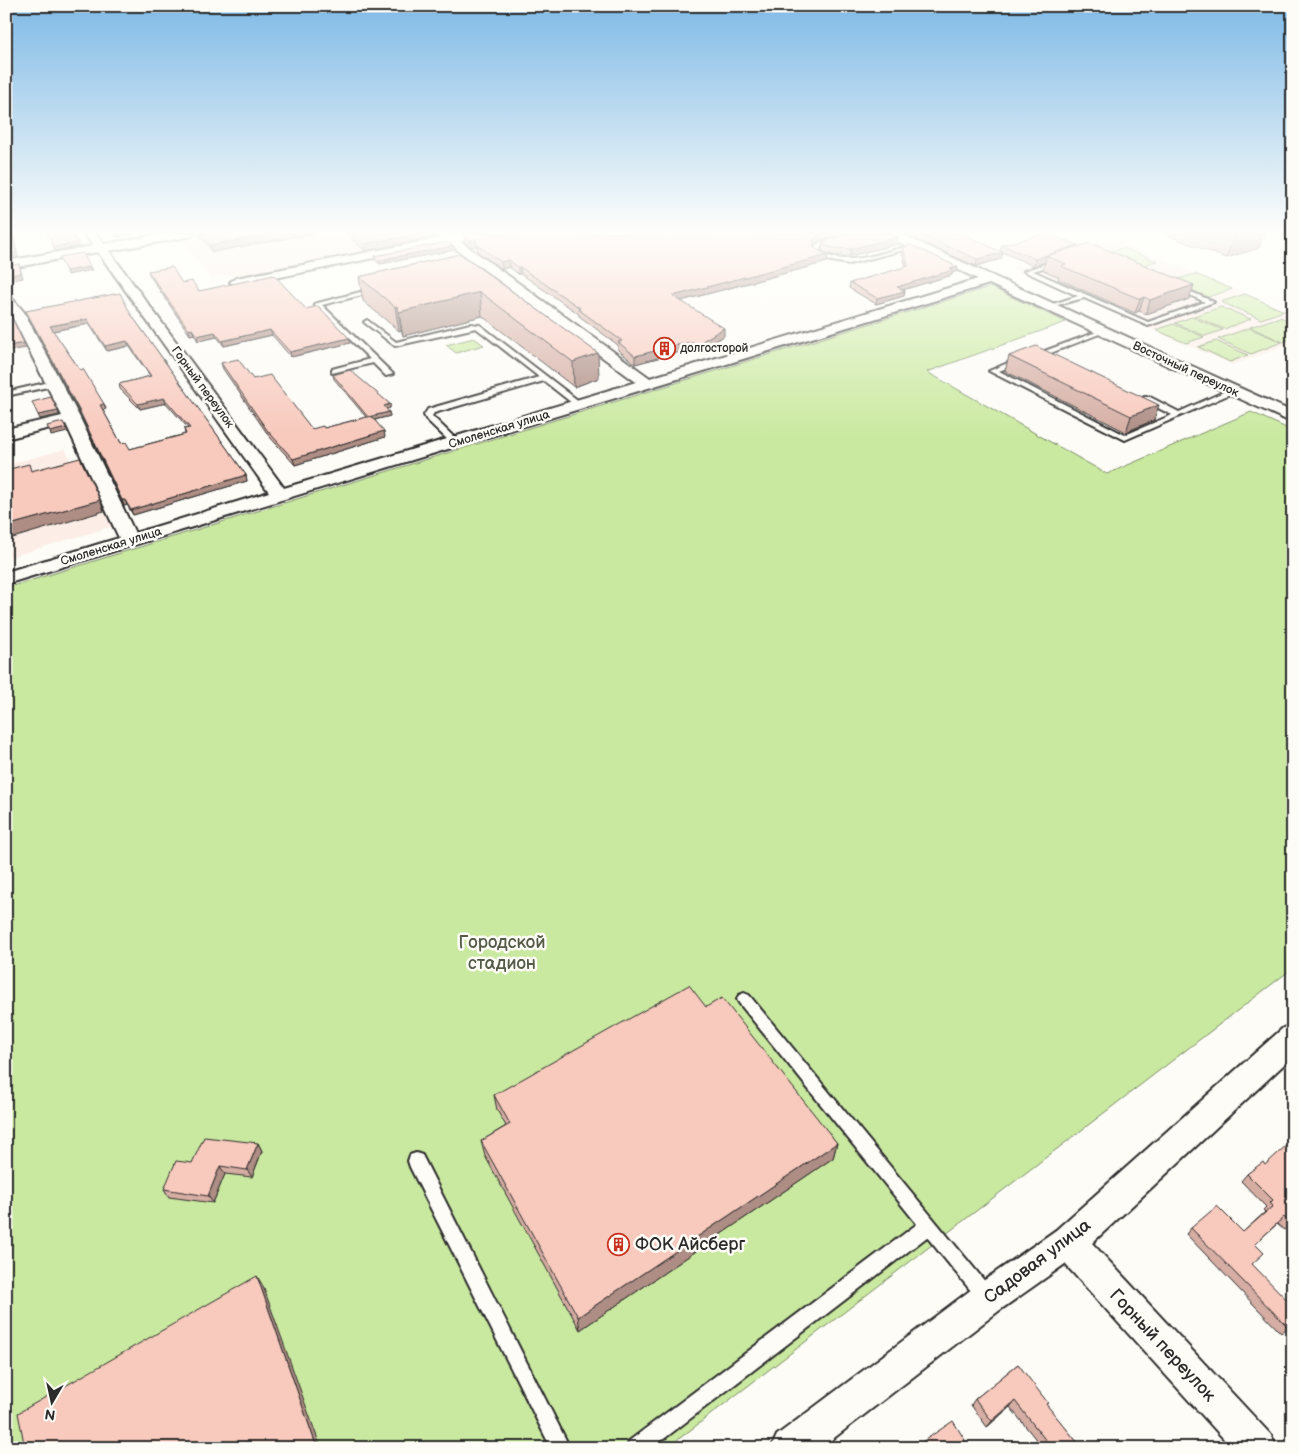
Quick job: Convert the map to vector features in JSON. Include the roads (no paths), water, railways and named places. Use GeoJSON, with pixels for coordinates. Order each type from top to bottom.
{"type":"FeatureCollection","features":[{"type":"Feature","properties":{"kind":"street"},"geometry":{"type":"LineString","coordinates":[[7,301],[17,312],[54,383],[130,540]]}},
{"type":"Feature","properties":{"kind":"street","name":"Горный переулок"},"geometry":{"type":"LineString","coordinates":[[140,301],[280,495]]}},
{"type":"Feature","properties":{"kind":"street"},"geometry":{"type":"LineString","coordinates":[[530,301],[650,384]]}},
{"type":"Feature","properties":{"kind":"street","name":"Смоленская улица"},"geometry":{"type":"LineString","coordinates":[[6,578],[920,301]]}},
{"type":"Feature","properties":{"kind":"street","name":"Восточный переулок"},"geometry":{"type":"LineString","coordinates":[[1040,301],[1293,418]]}},
{"type":"Feature","properties":{"kind":"street"},"geometry":{"type":"LineString","coordinates":[[6,434],[72,418]]}},
{"type":"Feature","properties":{"kind":"street","name":"Садовая улица"},"geometry":{"type":"LineString","coordinates":[[790,1448],[988,1298],[1068,1242],[1293,1037]]}},
{"type":"Feature","properties":{"kind":"street","name":"Горный переулок"},"geometry":{"type":"LineString","coordinates":[[1068,1242],[1258,1448]]}},
{"type":"Feature","properties":{"kind":"lane"},"geometry":{"type":"LineString","coordinates":[[331,301],[317,304],[389,374]]}},
{"type":"Feature","properties":{"kind":"lane"},"geometry":{"type":"LineString","coordinates":[[1052,306],[1068,301]]}},
{"type":"Feature","properties":{"kind":"lane"},"geometry":{"type":"LineString","coordinates":[[1095,301],[1148,324],[1211,302],[1208,301]]}},
{"type":"Feature","properties":{"kind":"lane"},"geometry":{"type":"LineString","coordinates":[[367,322],[395,344],[470,326],[478,326],[580,405]]}},
{"type":"Feature","properties":{"kind":"lane"},"geometry":{"type":"LineString","coordinates":[[1104,331],[993,371],[1125,438],[1233,391]]}},
{"type":"Feature","properties":{"kind":"lane"},"geometry":{"type":"LineString","coordinates":[[1047,352],[1056,356]]}},
{"type":"Feature","properties":{"kind":"lane"},"geometry":{"type":"LineString","coordinates":[[335,371],[375,360]]}},
{"type":"Feature","properties":{"kind":"lane"},"geometry":{"type":"LineString","coordinates":[[455,442],[429,418],[429,413],[545,378]]}},
{"type":"Feature","properties":{"kind":"lane"},"geometry":{"type":"LineString","coordinates":[[6,394],[54,383]]}},
{"type":"Feature","properties":{"kind":"lane"},"geometry":{"type":"LineString","coordinates":[[1135,394],[1179,414]]}},
{"type":"Feature","properties":{"kind":"lane"},"geometry":{"type":"LineString","coordinates":[[744,999],[988,1298]]}},
{"type":"Feature","properties":{"kind":"lane"},"geometry":{"type":"LineString","coordinates":[[416,1161],[561,1448]]}},
{"type":"Feature","properties":{"kind":"lane"},"geometry":{"type":"LineString","coordinates":[[636,1448],[928,1226]]}},
{"type":"Feature","properties":{"kind":"place","name":"долгосторой"},"geometry":{"type":"Point","coordinates":[664,348]}},
{"type":"Feature","properties":{"kind":"place","name":"ФОК Айсберг"},"geometry":{"type":"Point","coordinates":[619,1244]}},
{"type":"Feature","properties":{"kind":"park label","name":"Городской стадион"},"geometry":{"type":"Point","coordinates":[502,952]}}]}
